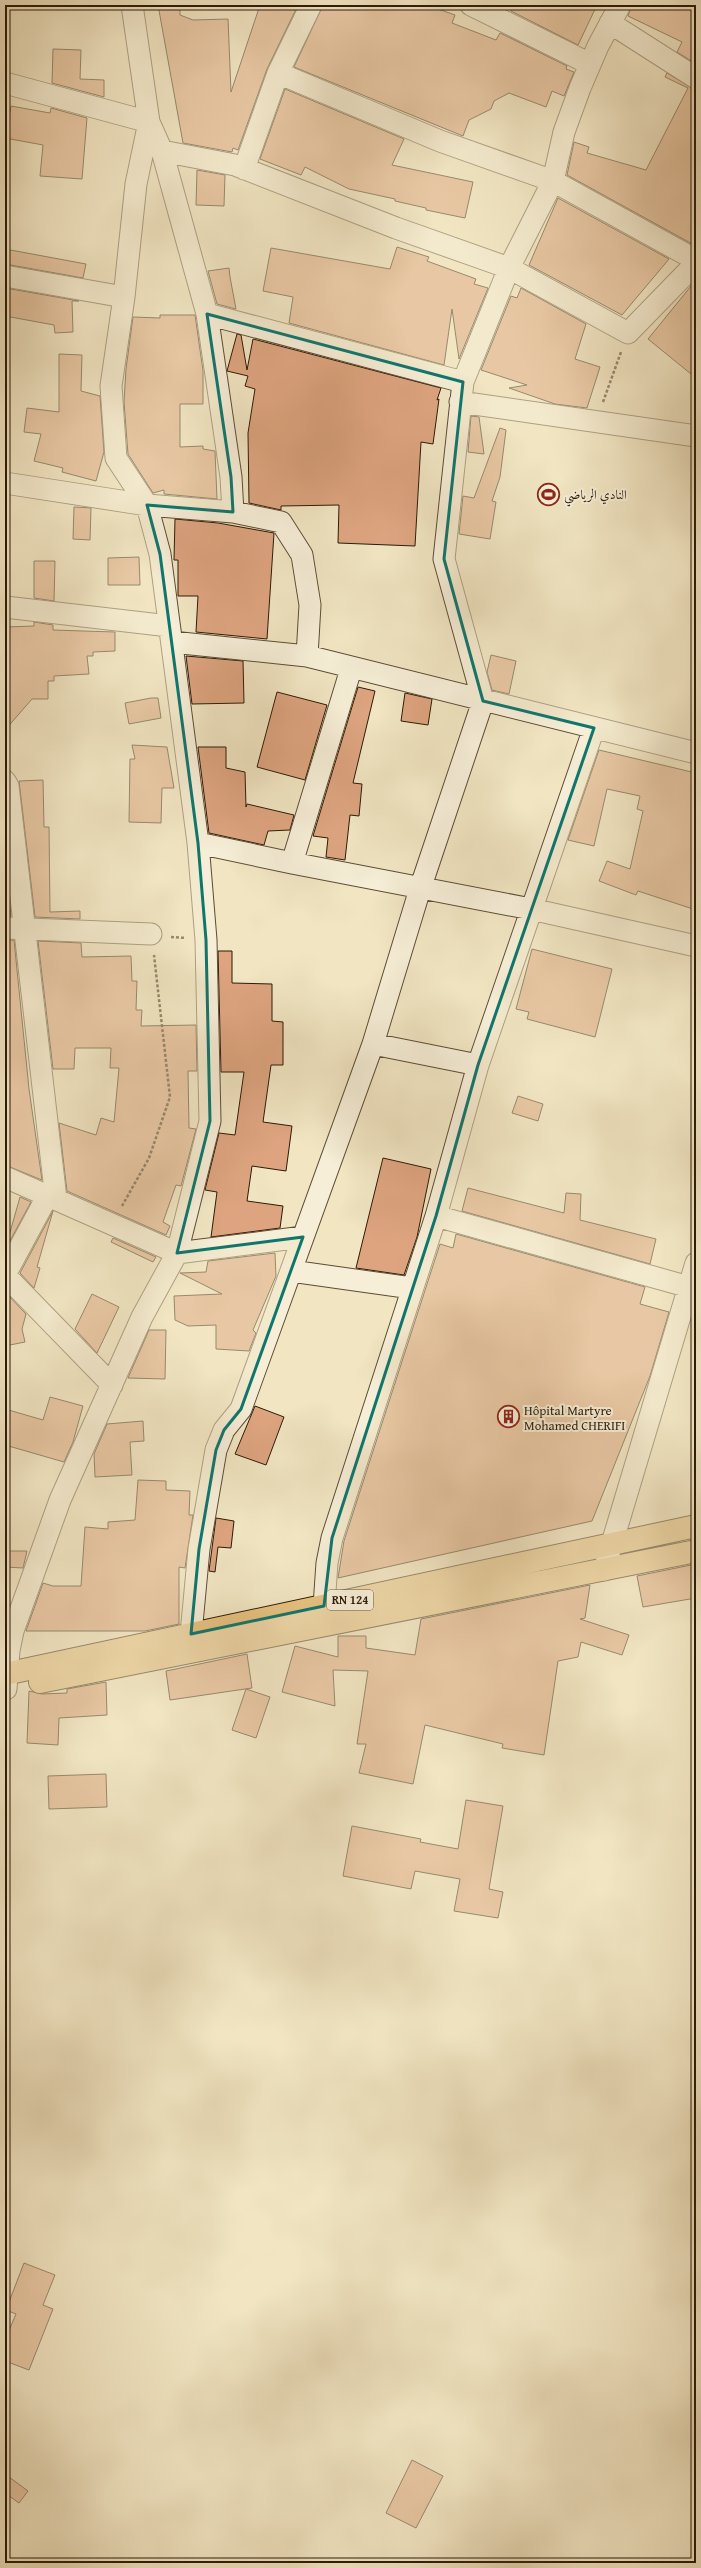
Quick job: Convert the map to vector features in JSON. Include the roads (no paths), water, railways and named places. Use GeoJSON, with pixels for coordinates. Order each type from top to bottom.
{"type":"FeatureCollection","features":[{"type":"Feature","properties":{"kind":"main road","name":"RN 124"},"geometry":{"type":"LineString","coordinates":[[6,1682],[191,1634],[696,1526]]}},
{"type":"Feature","properties":{"kind":"main road","name":"RN 124"},"geometry":{"type":"LineString","coordinates":[[6,1682],[604,1570],[696,1551]]}},
{"type":"Feature","properties":{"kind":"street"},"geometry":{"type":"LineString","coordinates":[[132,5],[149,122],[162,151],[207,314],[231,477],[234,512]]}},
{"type":"Feature","properties":{"kind":"street"},"geometry":{"type":"LineString","coordinates":[[244,169],[278,73],[311,5]]}},
{"type":"Feature","properties":{"kind":"street"},"geometry":{"type":"LineString","coordinates":[[471,5],[590,64]]}},
{"type":"Feature","properties":{"kind":"street"},"geometry":{"type":"LineString","coordinates":[[191,1634],[199,1549],[216,1450],[224,1430],[241,1409],[374,1044],[420,888],[483,701],[444,559],[461,392],[509,268],[553,181],[564,132],[590,64],[620,5]]}},
{"type":"Feature","properties":{"kind":"street"},"geometry":{"type":"LineString","coordinates":[[610,23],[696,78]]}},
{"type":"Feature","properties":{"kind":"street"},"geometry":{"type":"LineString","coordinates":[[162,151],[244,169],[396,228],[509,268],[628,333],[696,262],[553,181],[440,141],[278,73]]}},
{"type":"Feature","properties":{"kind":"street"},"geometry":{"type":"LineString","coordinates":[[5,83],[149,122]]}},
{"type":"Feature","properties":{"kind":"street"},"geometry":{"type":"LineString","coordinates":[[6,1682],[13,1631],[60,1500],[142,1317],[177,1253],[210,1121],[206,940],[198,843],[171,634],[160,554],[147,505],[116,458],[111,386],[124,297],[136,184],[149,122]]}},
{"type":"Feature","properties":{"kind":"street"},"geometry":{"type":"LineString","coordinates":[[5,276],[124,297]]}},
{"type":"Feature","properties":{"kind":"street"},"geometry":{"type":"LineString","coordinates":[[207,314],[461,392],[596,422],[696,436]]}},
{"type":"Feature","properties":{"kind":"street"},"geometry":{"type":"LineString","coordinates":[[5,483],[147,505],[234,512],[281,522],[302,555],[310,605],[307,656]]}},
{"type":"Feature","properties":{"kind":"street"},"geometry":{"type":"LineString","coordinates":[[5,607],[307,656],[696,753]]}},
{"type":"Feature","properties":{"kind":"street"},"geometry":{"type":"LineString","coordinates":[[292,863],[351,668]]}},
{"type":"Feature","properties":{"kind":"street"},"geometry":{"type":"LineString","coordinates":[[324,1606],[326,1563],[332,1538],[436,1216],[478,1065],[530,909],[594,728]]}},
{"type":"Feature","properties":{"kind":"street"},"geometry":{"type":"LineString","coordinates":[[5,781],[8,786],[15,930],[52,1197],[5,1275],[112,1385]]}},
{"type":"Feature","properties":{"kind":"street"},"geometry":{"type":"LineString","coordinates":[[198,843],[292,863],[530,909],[696,946]]}},
{"type":"Feature","properties":{"kind":"street"},"geometry":{"type":"LineString","coordinates":[[15,930],[151,934]]}},
{"type":"Feature","properties":{"kind":"street"},"geometry":{"type":"LineString","coordinates":[[374,1044],[478,1065]]}},
{"type":"Feature","properties":{"kind":"street"},"geometry":{"type":"LineString","coordinates":[[5,1177],[177,1253],[304,1237]]}},
{"type":"Feature","properties":{"kind":"street"},"geometry":{"type":"LineString","coordinates":[[436,1216],[689,1287]]}},
{"type":"Feature","properties":{"kind":"street"},"geometry":{"type":"LineString","coordinates":[[604,1570],[696,1262]]}},
{"type":"Feature","properties":{"kind":"street"},"geometry":{"type":"LineString","coordinates":[[291,1271],[412,1288]]}},
{"type":"Feature","properties":{"kind":"place","name":"النادي الرياضي"},"geometry":{"type":"Point","coordinates":[548,494]}},
{"type":"Feature","properties":{"kind":"place","name":"Hôpital Martyre Mohamed CHERIFI"},"geometry":{"type":"Point","coordinates":[508,1417]}}]}
